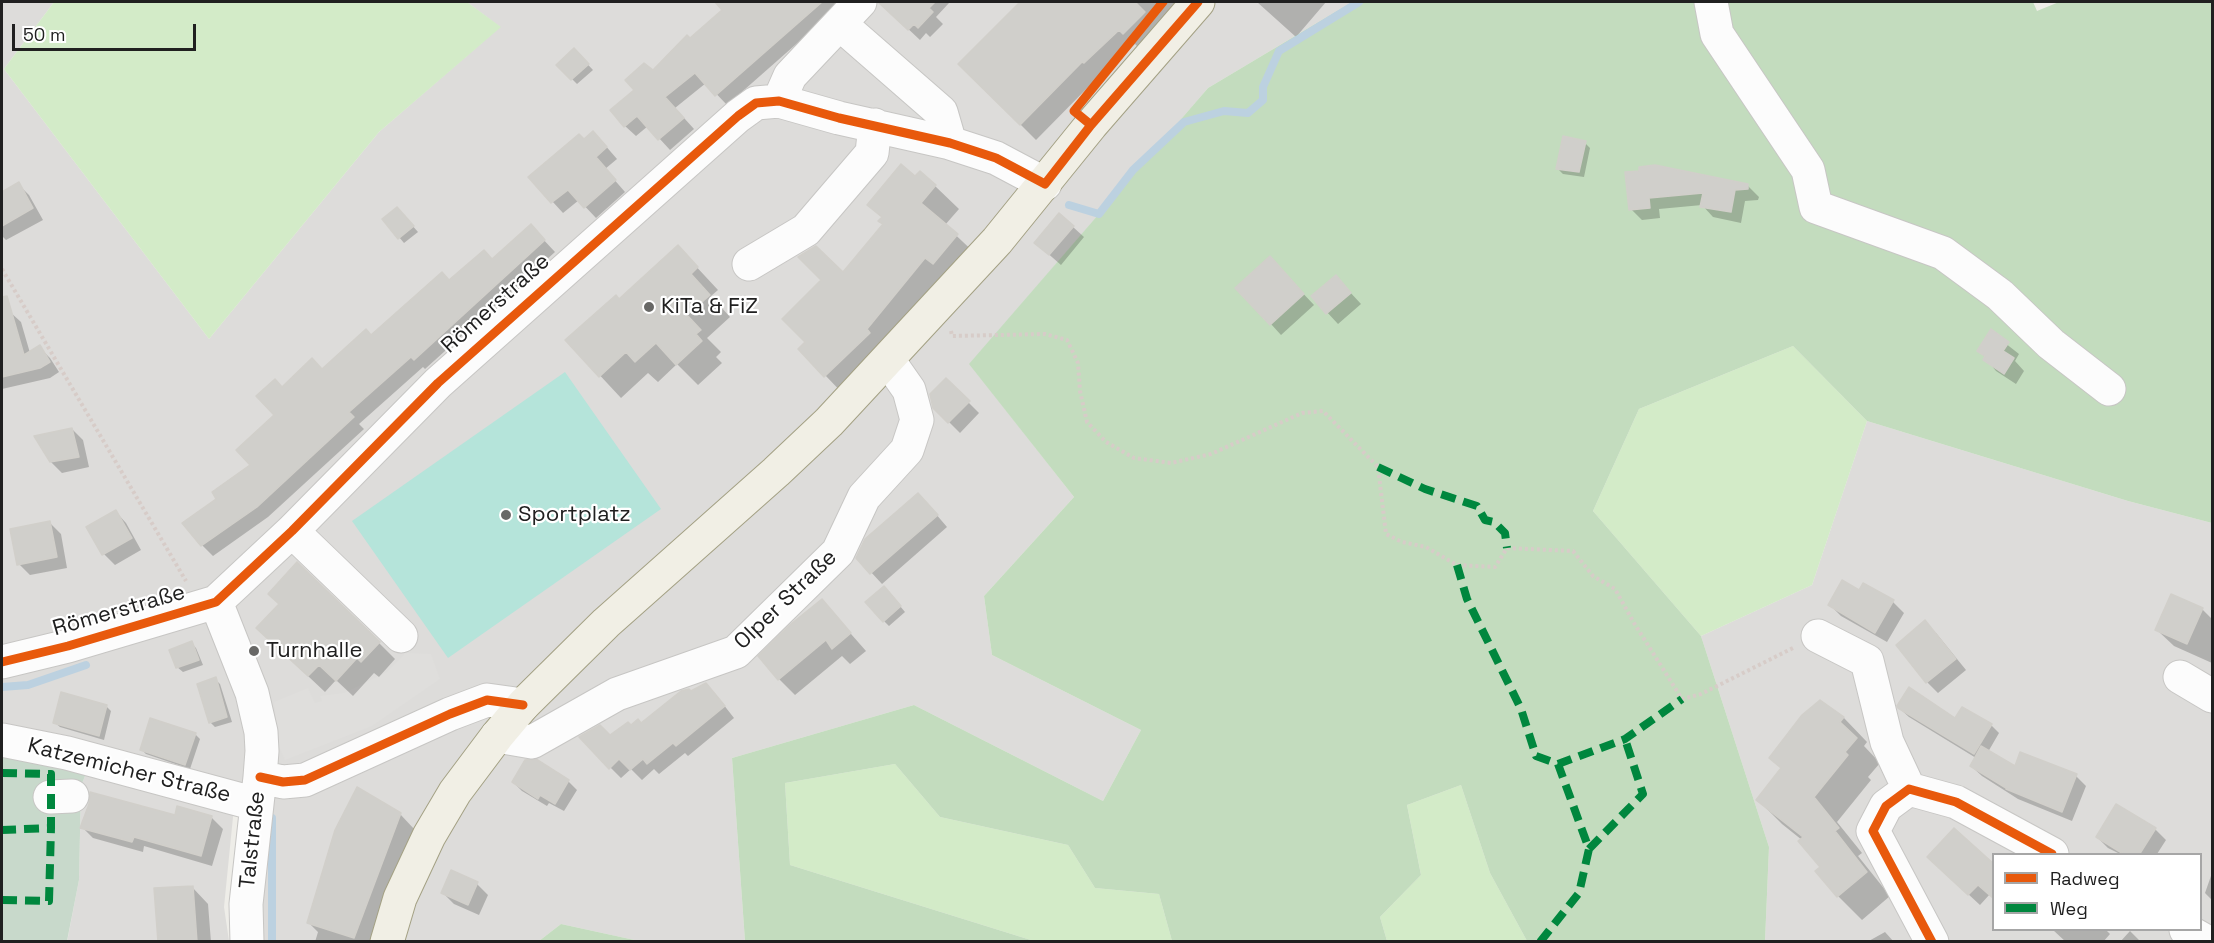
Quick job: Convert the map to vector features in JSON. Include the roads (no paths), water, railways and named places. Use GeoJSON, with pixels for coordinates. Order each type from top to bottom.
{"type":"FeatureCollection","features":[{"type":"Feature","properties":{"kind":"main road"},"geometry":{"type":"LineString","coordinates":[[387,942],[400,898],[429,836],[455,792],[523,705],[606,623],[792,458],[888,360],[997,241],[1187,6]]}},
{"type":"Feature","properties":{"kind":"street"},"geometry":{"type":"LineString","coordinates":[[1711,2],[1717,34],[1808,170],[1816,207],[1943,254],[2000,295],[2051,344],[2109,389]]}},
{"type":"Feature","properties":{"kind":"street"},"geometry":{"type":"LineString","coordinates":[[950,143],[941,112],[850,13],[790,76],[779,100],[839,118],[950,143],[996,158],[1045,184]]}},
{"type":"Feature","properties":{"kind":"street","name":"Römerstraße"},"geometry":{"type":"LineString","coordinates":[[2,662],[68,646],[209,604],[292,531],[438,383],[730,123],[756,103],[779,100]]}},
{"type":"Feature","properties":{"kind":"street"},"geometry":{"type":"LineString","coordinates":[[749,264],[806,230],[872,153],[875,125]]}},
{"type":"Feature","properties":{"kind":"street","name":"Olper Straße"},"geometry":{"type":"LineString","coordinates":[[497,736],[532,742],[617,694],[736,652],[838,552],[864,497],[907,450],[917,420],[909,390],[888,360]]}},
{"type":"Feature","properties":{"kind":"street"},"geometry":{"type":"LineString","coordinates":[[292,531],[401,636]]}},
{"type":"Feature","properties":{"kind":"street","name":"Talstraße"},"geometry":{"type":"LineString","coordinates":[[209,604],[252,693],[261,732],[262,751],[246,904],[247,942]]}},
{"type":"Feature","properties":{"kind":"street"},"geometry":{"type":"LineString","coordinates":[[1818,636],[1867,661],[1887,742],[1909,789],[1956,802],[2048,853]]}},
{"type":"Feature","properties":{"kind":"street"},"geometry":{"type":"LineString","coordinates":[[2180,677],[2212,696]]}},
{"type":"Feature","properties":{"kind":"street","name":"Katzemicher Straße"},"geometry":{"type":"LineString","coordinates":[[2,740],[258,791],[283,782],[305,780],[450,714],[487,700],[523,705]]}},
{"type":"Feature","properties":{"kind":"street"},"geometry":{"type":"LineString","coordinates":[[1909,789],[1886,806],[1873,831],[1932,942]]}},
{"type":"Feature","properties":{"kind":"street"},"geometry":{"type":"LineString","coordinates":[[2188,931],[2207,942]]}},
{"type":"Feature","properties":{"kind":"waterway"},"geometry":{"type":"LineString","coordinates":[[1069,205],[1099,214],[1133,170],[1184,122],[1224,111],[1248,113],[1263,100],[1263,87],[1279,51],[1359,2]]}},
{"type":"Feature","properties":{"kind":"waterway"},"geometry":{"type":"LineString","coordinates":[[2,687],[28,685],[86,665]]}},
{"type":"Feature","properties":{"kind":"waterway"},"geometry":{"type":"LineString","coordinates":[[272,818],[272,942]]}},
{"type":"Feature","properties":{"kind":"place","name":"KiTa & FiZ"},"geometry":{"type":"Point","coordinates":[649,307]}},
{"type":"Feature","properties":{"kind":"place","name":"Sportplatz"},"geometry":{"type":"Point","coordinates":[506,515]}},
{"type":"Feature","properties":{"kind":"place","name":"Turnhalle"},"geometry":{"type":"Point","coordinates":[254,651]}}]}
